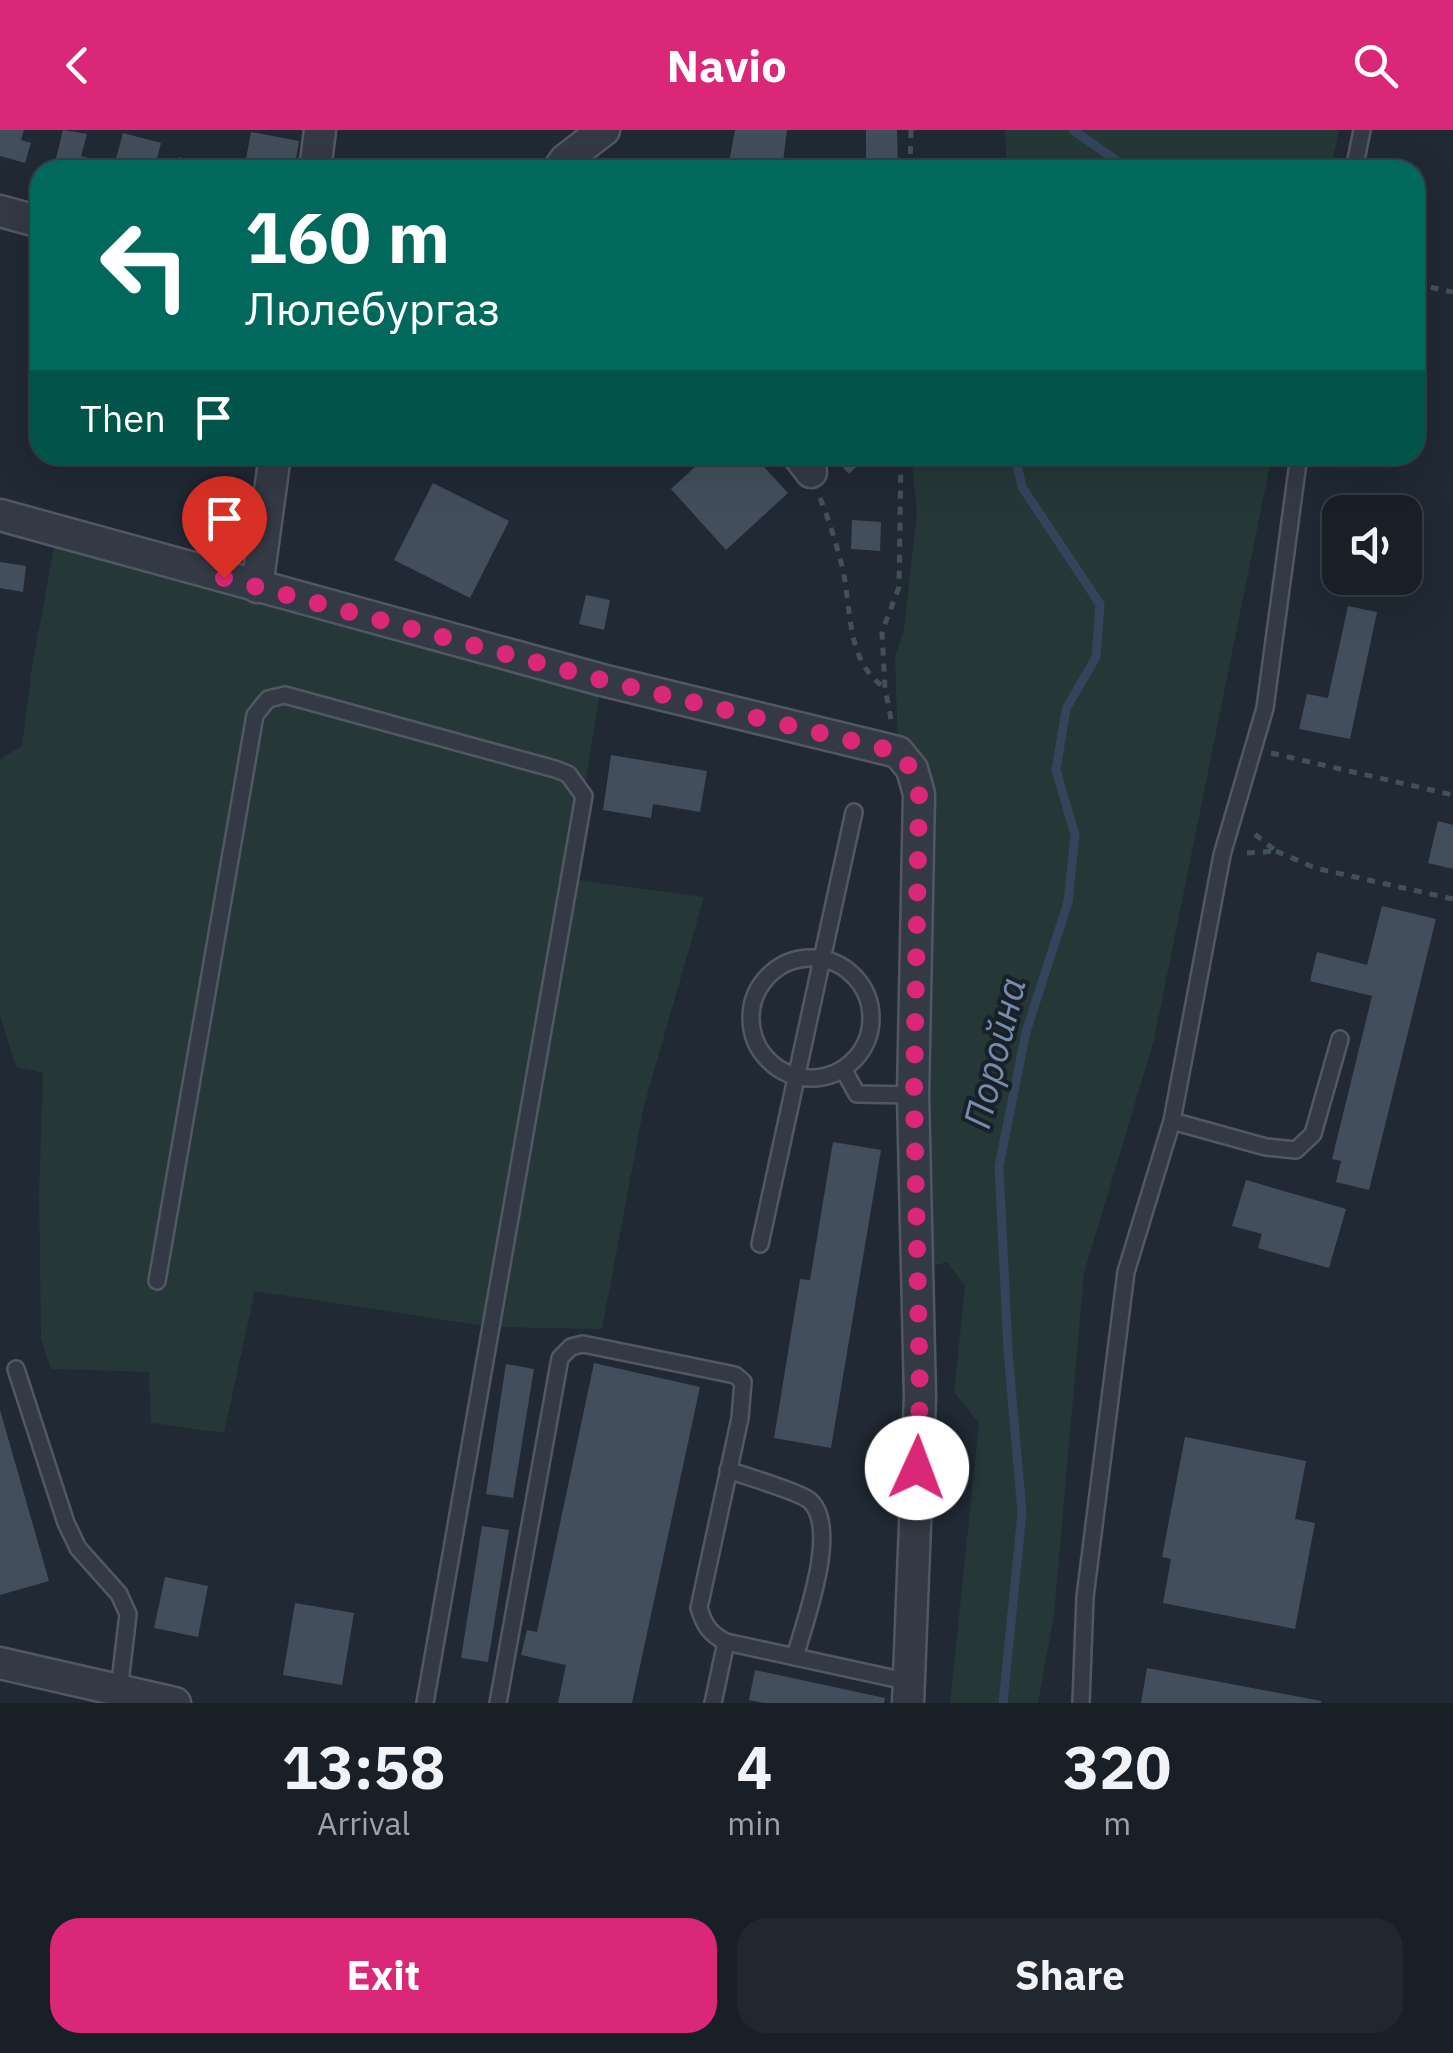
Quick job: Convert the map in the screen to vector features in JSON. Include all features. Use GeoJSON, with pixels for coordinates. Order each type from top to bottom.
{"type":"FeatureCollection","features":[{"type":"Feature","properties":{"kind":"street"},"geometry":{"type":"LineString","coordinates":[[316,160],[320,130]]}},
{"type":"Feature","properties":{"kind":"street"},"geometry":{"type":"LineString","coordinates":[[565,160],[604,130]]}},
{"type":"Feature","properties":{"kind":"street"},"geometry":{"type":"LineString","coordinates":[[0,211],[30,219]]}},
{"type":"Feature","properties":{"kind":"street"},"geometry":{"type":"LineString","coordinates":[[256,587],[274,465]]}},
{"type":"Feature","properties":{"kind":"street"},"geometry":{"type":"LineString","coordinates":[[0,515],[602,680],[898,752],[912,770],[919,794],[914,1095],[920,1397],[909,1692]]}},
{"type":"Feature","properties":{"kind":"street"},"geometry":{"type":"LineString","coordinates":[[4,1666],[175,1703]]}},
{"type":"Feature","properties":{"kind":"lane"},"geometry":{"type":"LineString","coordinates":[[1356,160],[1362,130]]}},
{"type":"Feature","properties":{"kind":"lane"},"geometry":{"type":"LineString","coordinates":[[1081,1703],[1085,1597],[1126,1272],[1172,1121],[1222,854],[1266,708],[1298,465]]}},
{"type":"Feature","properties":{"kind":"lane"},"geometry":{"type":"LineString","coordinates":[[156,1281],[255,715],[268,699],[285,695],[568,774],[584,796],[425,1703]]}},
{"type":"Feature","properties":{"kind":"lane"},"geometry":{"type":"LineString","coordinates":[[760,1244],[854,812]]}},
{"type":"Feature","properties":{"kind":"lane"},"geometry":{"type":"LineString","coordinates":[[803,958],[839,964],[853,975],[870,1006],[871,1024],[857,1057],[843,1069],[828,1076],[796,1076],[765,1057],[751,1024],[752,1005],[770,974],[803,958]]}},
{"type":"Feature","properties":{"kind":"lane"},"geometry":{"type":"LineString","coordinates":[[1172,1121],[1266,1147],[1296,1150],[1312,1134],[1340,1039]]}},
{"type":"Feature","properties":{"kind":"lane"},"geometry":{"type":"LineString","coordinates":[[843,1069],[857,1094],[914,1095]]}},
{"type":"Feature","properties":{"kind":"lane"},"geometry":{"type":"LineString","coordinates":[[498,1703],[560,1358],[571,1347],[583,1344],[735,1375],[742,1382],[744,1396],[699,1608],[712,1636],[909,1692]]}},
{"type":"Feature","properties":{"kind":"lane"},"geometry":{"type":"LineString","coordinates":[[16,1369],[72,1536],[94,1569],[119,1594],[128,1614],[119,1691]]}},
{"type":"Feature","properties":{"kind":"lane"},"geometry":{"type":"LineString","coordinates":[[728,1470],[808,1500],[818,1515],[822,1552],[795,1657]]}},
{"type":"Feature","properties":{"kind":"lane"},"geometry":{"type":"LineString","coordinates":[[713,1703],[726,1642]]}},
{"type":"Feature","properties":{"kind":"path"},"geometry":{"type":"LineString","coordinates":[[910,160],[911,130]]}},
{"type":"Feature","properties":{"kind":"path"},"geometry":{"type":"LineString","coordinates":[[1425,286],[1453,292]]}},
{"type":"Feature","properties":{"kind":"path"},"geometry":{"type":"LineString","coordinates":[[804,465],[842,568],[853,642],[872,679],[885,688]]}},
{"type":"Feature","properties":{"kind":"path"},"geometry":{"type":"LineString","coordinates":[[898,752],[885,688],[882,632],[899,587],[901,465]]}},
{"type":"Feature","properties":{"kind":"path"},"geometry":{"type":"LineString","coordinates":[[1254,748],[1453,795]]}},
{"type":"Feature","properties":{"kind":"path"},"geometry":{"type":"LineString","coordinates":[[1276,851],[1316,868],[1453,899]]}},
{"type":"Feature","properties":{"kind":"shaded area"},"geometry":{"type":"Polygon","coordinates":[[[1005,130],[1339,130],[1333,160],[1006,160],[1005,130]]]}},
{"type":"Feature","properties":{"kind":"shaded area"},"geometry":{"type":"Polygon","coordinates":[[[912,465],[1270,465],[1154,1040],[1084,1273],[1054,1615],[1038,1703],[950,1703],[979,1423],[954,1392],[965,1286],[947,1262],[917,1271],[919,867],[898,752],[895,657],[904,629],[917,512],[912,465]]]}},
{"type":"Feature","properties":{"kind":"shaded area"},"geometry":{"type":"Polygon","coordinates":[[[57,531],[602,680],[570,879],[704,897],[644,1106],[602,1329],[491,1327],[255,1291],[224,1433],[151,1423],[149,1372],[51,1369],[41,1339],[39,1192],[43,1073],[16,1067],[0,1016],[0,759],[22,746],[57,531]]]}},
{"type":"Feature","properties":{"kind":"building"},"geometry":{"type":"Polygon","coordinates":[[[0,130],[24,130],[21,140],[31,143],[25,163],[0,156],[0,130]]]}},
{"type":"Feature","properties":{"kind":"building"},"geometry":{"type":"Polygon","coordinates":[[[63,130],[87,134],[81,156],[92,160],[56,160],[63,130]]]}},
{"type":"Feature","properties":{"kind":"building"},"geometry":{"type":"Polygon","coordinates":[[[735,130],[787,130],[783,160],[729,160],[735,130]]]}},
{"type":"Feature","properties":{"kind":"building"},"geometry":{"type":"Polygon","coordinates":[[[866,130],[897,130],[898,160],[866,160],[866,130]]]}},
{"type":"Feature","properties":{"kind":"building"},"geometry":{"type":"Polygon","coordinates":[[[251,132],[299,141],[296,160],[246,160],[251,132]]]}},
{"type":"Feature","properties":{"kind":"building"},"geometry":{"type":"Polygon","coordinates":[[[123,133],[161,143],[157,160],[116,160],[123,133]]]}},
{"type":"Feature","properties":{"kind":"building"},"geometry":{"type":"Polygon","coordinates":[[[697,465],[762,465],[788,493],[726,550],[671,489],[697,465]]]}},
{"type":"Feature","properties":{"kind":"building"},"geometry":{"type":"Polygon","coordinates":[[[840,465],[858,465],[849,474],[840,465]]]}},
{"type":"Feature","properties":{"kind":"building"},"geometry":{"type":"Polygon","coordinates":[[[433,483],[509,521],[470,598],[394,560],[433,483]]]}},
{"type":"Feature","properties":{"kind":"building"},"geometry":{"type":"Polygon","coordinates":[[[852,520],[881,522],[880,551],[851,549],[852,520]]]}},
{"type":"Feature","properties":{"kind":"building"},"geometry":{"type":"Polygon","coordinates":[[[0,562],[26,566],[23,592],[0,588],[0,562]]]}},
{"type":"Feature","properties":{"kind":"building"},"geometry":{"type":"Polygon","coordinates":[[[586,595],[610,600],[604,630],[579,624],[586,595]]]}},
{"type":"Feature","properties":{"kind":"building"},"geometry":{"type":"Polygon","coordinates":[[[1348,606],[1377,612],[1350,739],[1299,729],[1307,694],[1328,698],[1348,606]]]}},
{"type":"Feature","properties":{"kind":"building"},"geometry":{"type":"Polygon","coordinates":[[[611,755],[707,771],[700,812],[653,804],[651,818],[603,810],[611,755]]]}},
{"type":"Feature","properties":{"kind":"building"},"geometry":{"type":"Polygon","coordinates":[[[1438,821],[1453,825],[1453,869],[1428,863],[1438,821]]]}},
{"type":"Feature","properties":{"kind":"building"},"geometry":{"type":"Polygon","coordinates":[[[1382,906],[1436,919],[1369,1190],[1336,1182],[1341,1161],[1332,1159],[1372,996],[1310,981],[1317,952],[1367,965],[1382,906]]]}},
{"type":"Feature","properties":{"kind":"building"},"geometry":{"type":"Polygon","coordinates":[[[833,1142],[881,1150],[831,1448],[774,1438],[800,1279],[810,1280],[833,1142]]]}},
{"type":"Feature","properties":{"kind":"building"},"geometry":{"type":"Polygon","coordinates":[[[1246,1180],[1346,1209],[1329,1268],[1258,1248],[1262,1234],[1232,1226],[1246,1180]]]}},
{"type":"Feature","properties":{"kind":"building"},"geometry":{"type":"Polygon","coordinates":[[[594,1363],[700,1387],[632,1703],[558,1703],[566,1665],[521,1655],[527,1630],[537,1632],[594,1363]]]}},
{"type":"Feature","properties":{"kind":"building"},"geometry":{"type":"Polygon","coordinates":[[[506,1364],[534,1369],[513,1498],[486,1494],[506,1364]]]}},
{"type":"Feature","properties":{"kind":"building"},"geometry":{"type":"Polygon","coordinates":[[[0,1410],[49,1581],[0,1595],[0,1410]]]}},
{"type":"Feature","properties":{"kind":"building"},"geometry":{"type":"Polygon","coordinates":[[[1185,1437],[1306,1461],[1295,1519],[1315,1523],[1295,1629],[1163,1603],[1171,1559],[1162,1557],[1185,1437]]]}},
{"type":"Feature","properties":{"kind":"building"},"geometry":{"type":"Polygon","coordinates":[[[482,1526],[509,1530],[488,1662],[461,1658],[482,1526]]]}},
{"type":"Feature","properties":{"kind":"building"},"geometry":{"type":"Polygon","coordinates":[[[165,1577],[208,1586],[198,1637],[154,1628],[165,1577]]]}},
{"type":"Feature","properties":{"kind":"building"},"geometry":{"type":"Polygon","coordinates":[[[295,1603],[354,1613],[342,1685],[283,1675],[295,1603]]]}},
{"type":"Feature","properties":{"kind":"building"},"geometry":{"type":"Polygon","coordinates":[[[1147,1668],[1321,1701],[1321,1703],[1141,1703],[1147,1668]]]}},
{"type":"Feature","properties":{"kind":"building"},"geometry":{"type":"Polygon","coordinates":[[[755,1670],[885,1698],[884,1703],[749,1700],[755,1670]]]}},
{"type":"Feature","properties":{"kind":"waterway","name":"Поройна"},"geometry":{"type":"LineString","coordinates":[[1073,130],[1116,160]]}},
{"type":"Feature","properties":{"kind":"waterway","name":"Поройна"},"geometry":{"type":"LineString","coordinates":[[1003,1703],[1022,1513],[1008,1351],[999,1166],[1026,1032],[1068,902],[1075,835],[1056,770],[1066,709],[1096,657],[1100,604],[1022,487],[1017,465]]}},
{"type":"Feature","properties":{"kind":"route"},"geometry":{"type":"LineString","coordinates":[[224,578],[602,680],[898,752],[912,770],[919,794],[914,967],[920,1397],[917,1468]]}}]}
